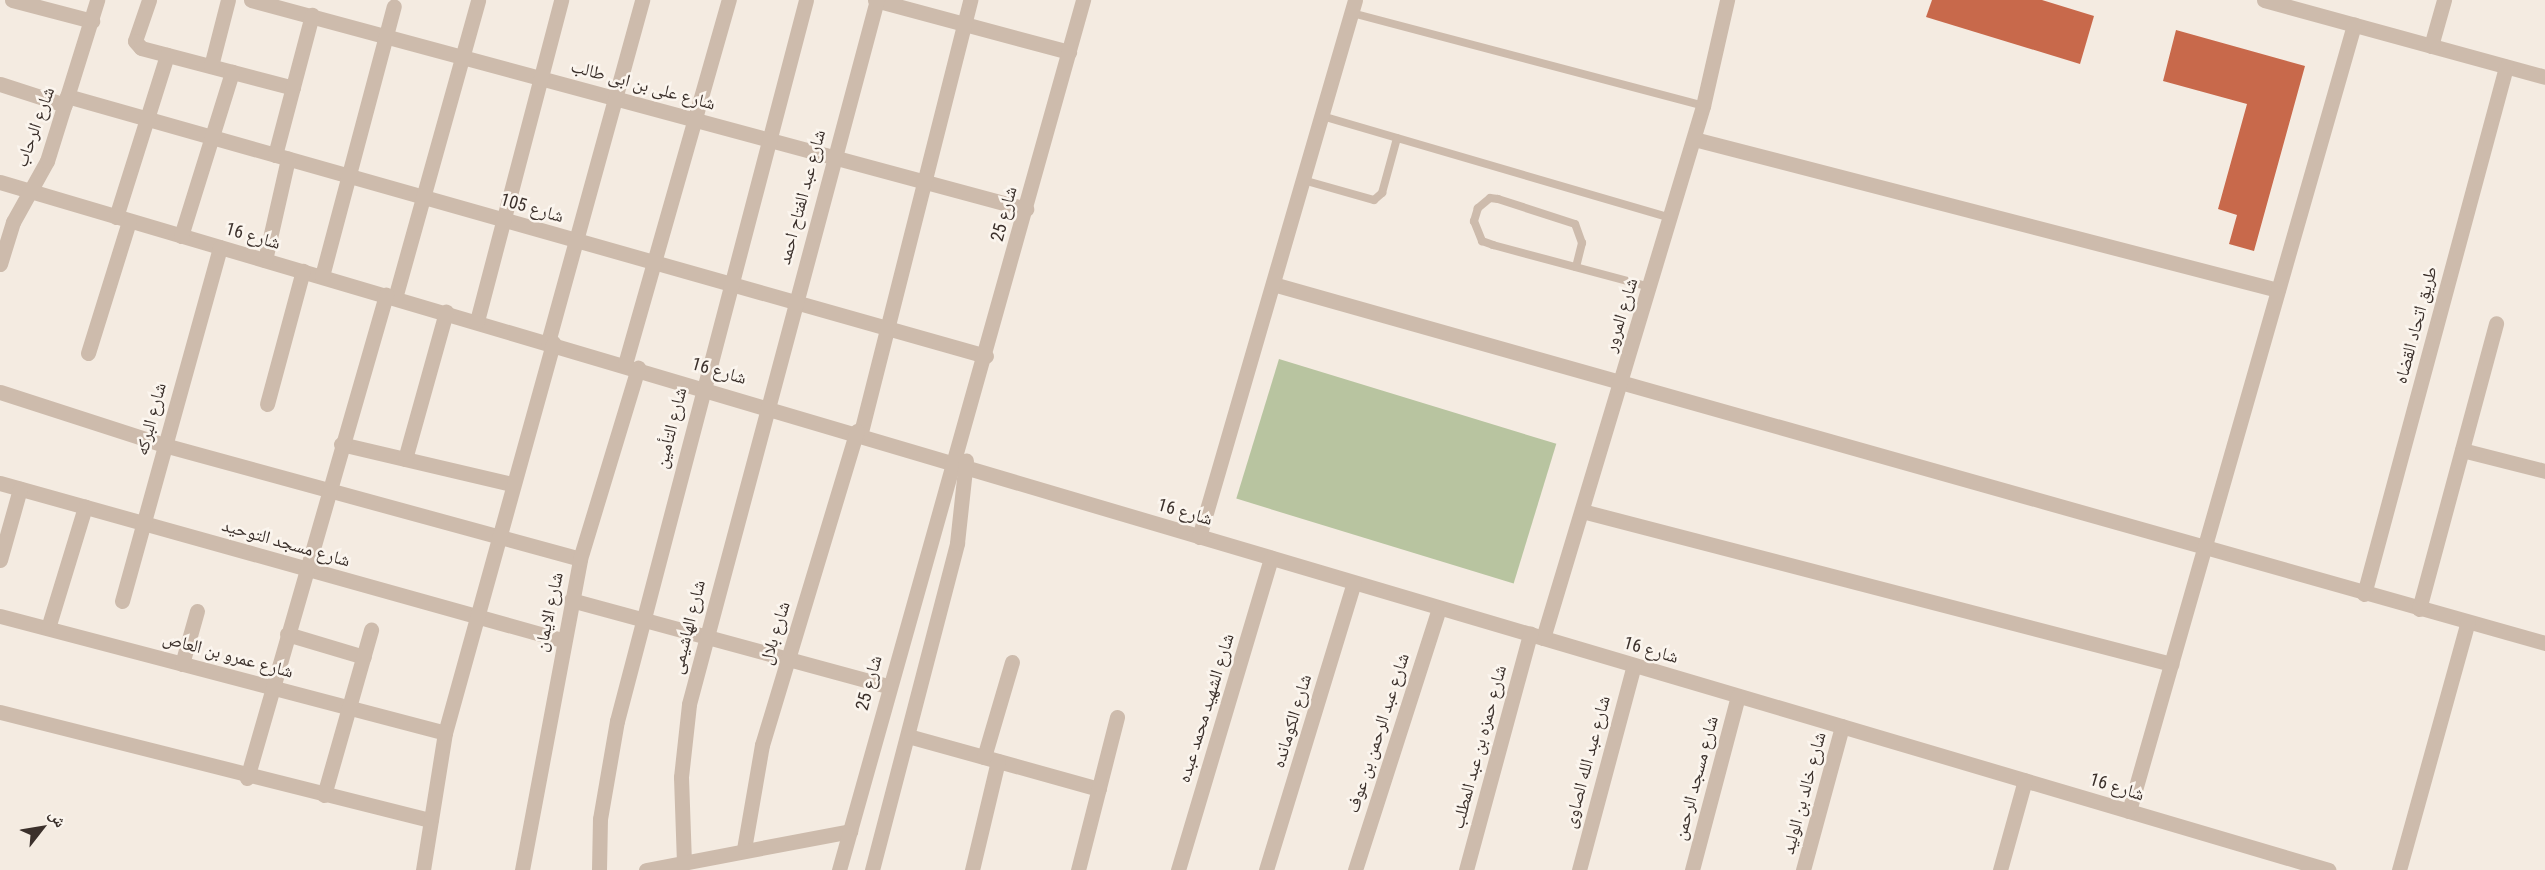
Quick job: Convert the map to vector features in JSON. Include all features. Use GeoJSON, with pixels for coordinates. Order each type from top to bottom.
{"type":"FeatureCollection","features":[{"type":"Feature","properties":{"kind":"street"},"geometry":{"type":"LineString","coordinates":[[12,0],[92,21]]}},
{"type":"Feature","properties":{"kind":"street","name":"شارع الرحاب"},"geometry":{"type":"LineString","coordinates":[[0,264],[30,191],[47,161],[98,0]]}},
{"type":"Feature","properties":{"kind":"street"},"geometry":{"type":"LineString","coordinates":[[148,0],[135,41],[141,48],[292,88]]}},
{"type":"Feature","properties":{"kind":"street"},"geometry":{"type":"LineString","coordinates":[[211,66],[228,0]]}},
{"type":"Feature","properties":{"kind":"street","name":"شارع على بن ابى طالب"},"geometry":{"type":"LineString","coordinates":[[250,0],[1026,209]]}},
{"type":"Feature","properties":{"kind":"street"},"geometry":{"type":"LineString","coordinates":[[247,778],[341,444],[423,197],[478,0]]}},
{"type":"Feature","properties":{"kind":"street"},"geometry":{"type":"LineString","coordinates":[[477,321],[561,0]]}},
{"type":"Feature","properties":{"kind":"street"},"geometry":{"type":"LineString","coordinates":[[423,870],[445,733],[474,616],[512,484],[642,0]]}},
{"type":"Feature","properties":{"kind":"street","name":"شارع الايمان"},"geometry":{"type":"LineString","coordinates":[[522,870],[562,640],[580,559],[631,366],[653,262],[729,0]]}},
{"type":"Feature","properties":{"kind":"street","name":"شارع التأمين"},"geometry":{"type":"LineString","coordinates":[[599,870],[600,819],[616,721],[701,386],[806,0]]}},
{"type":"Feature","properties":{"kind":"street"},"geometry":{"type":"LineString","coordinates":[[876,0],[1069,52]]}},
{"type":"Feature","properties":{"kind":"street","name":"شارع عبد الفتاح احمد"},"geometry":{"type":"LineString","coordinates":[[766,405],[876,0]]}},
{"type":"Feature","properties":{"kind":"street","name":"شارع بلال"},"geometry":{"type":"LineString","coordinates":[[744,849],[762,745],[859,432],[970,0]]}},
{"type":"Feature","properties":{"kind":"street","name":"شارع 25"},"geometry":{"type":"LineString","coordinates":[[839,870],[951,463],[963,439],[1083,0]]}},
{"type":"Feature","properties":{"kind":"street","name":"شارع المرور"},"geometry":{"type":"LineString","coordinates":[[1537,636],[1582,511],[1671,218],[1703,106],[1727,0]]}},
{"type":"Feature","properties":{"kind":"street"},"geometry":{"type":"LineString","coordinates":[[2264,0],[2545,77]]}},
{"type":"Feature","properties":{"kind":"street"},"geometry":{"type":"LineString","coordinates":[[2431,46],[2444,0]]}},
{"type":"Feature","properties":{"kind":"street"},"geometry":{"type":"LineString","coordinates":[[322,276],[394,6]]}},
{"type":"Feature","properties":{"kind":"street"},"geometry":{"type":"LineString","coordinates":[[1199,537],[1353,7]]}},
{"type":"Feature","properties":{"kind":"street"},"geometry":{"type":"LineString","coordinates":[[265,260],[292,88],[312,15]]}},
{"type":"Feature","properties":{"kind":"street"},"geometry":{"type":"LineString","coordinates":[[2129,811],[2354,25]]}},
{"type":"Feature","properties":{"kind":"street"},"geometry":{"type":"LineString","coordinates":[[88,353],[147,119],[167,55]]}},
{"type":"Feature","properties":{"kind":"street","name":"طريق اتحاد القضاه"},"geometry":{"type":"LineString","coordinates":[[2364,594],[2506,67]]}},
{"type":"Feature","properties":{"kind":"street"},"geometry":{"type":"LineString","coordinates":[[181,236],[232,72]]}},
{"type":"Feature","properties":{"kind":"street","name":"شارع 105"},"geometry":{"type":"LineString","coordinates":[[0,84],[147,119],[986,356]]}},
{"type":"Feature","properties":{"kind":"street"},"geometry":{"type":"LineString","coordinates":[[1694,139],[2278,290]]}},
{"type":"Feature","properties":{"kind":"street","name":"شارع 16"},"geometry":{"type":"LineString","coordinates":[[0,182],[859,432],[966,468],[2025,780],[2313,868],[2329,870]]}},
{"type":"Feature","properties":{"kind":"street","name":"شارع البركه"},"geometry":{"type":"LineString","coordinates":[[122,601],[220,247]]}},
{"type":"Feature","properties":{"kind":"street"},"geometry":{"type":"LineString","coordinates":[[267,404],[303,271]]}},
{"type":"Feature","properties":{"kind":"street"},"geometry":{"type":"LineString","coordinates":[[1273,284],[2204,550],[2545,643]]}},
{"type":"Feature","properties":{"kind":"street"},"geometry":{"type":"LineString","coordinates":[[405,459],[446,312]]}},
{"type":"Feature","properties":{"kind":"street"},"geometry":{"type":"LineString","coordinates":[[2419,609],[2496,323]]}},
{"type":"Feature","properties":{"kind":"street"},"geometry":{"type":"LineString","coordinates":[[0,392],[164,445],[580,559]]}},
{"type":"Feature","properties":{"kind":"street","name":"شارع الهاشيمى"},"geometry":{"type":"LineString","coordinates":[[684,863],[681,777],[689,704],[766,405]]}},
{"type":"Feature","properties":{"kind":"street","name":"شارع 25"},"geometry":{"type":"LineString","coordinates":[[872,870],[957,543],[966,468],[963,439]]}},
{"type":"Feature","properties":{"kind":"street"},"geometry":{"type":"LineString","coordinates":[[341,444],[512,484]]}},
{"type":"Feature","properties":{"kind":"street"},"geometry":{"type":"LineString","coordinates":[[2462,450],[2545,471]]}},
{"type":"Feature","properties":{"kind":"street","name":"شارع مسجد التوحيد"},"geometry":{"type":"LineString","coordinates":[[0,483],[562,640]]}},
{"type":"Feature","properties":{"kind":"street"},"geometry":{"type":"LineString","coordinates":[[0,560],[20,489]]}},
{"type":"Feature","properties":{"kind":"street"},"geometry":{"type":"LineString","coordinates":[[48,628],[85,507]]}},
{"type":"Feature","properties":{"kind":"street"},"geometry":{"type":"LineString","coordinates":[[1582,511],[2171,664]]}},
{"type":"Feature","properties":{"kind":"street","name":"شارع الشهيد محمد عبده"},"geometry":{"type":"LineString","coordinates":[[1178,870],[1271,558]]}},
{"type":"Feature","properties":{"kind":"street","name":"شارع الكومانده"},"geometry":{"type":"LineString","coordinates":[[1266,870],[1354,583]]}},
{"type":"Feature","properties":{"kind":"street"},"geometry":{"type":"LineString","coordinates":[[571,600],[888,686]]}},
{"type":"Feature","properties":{"kind":"street","name":"شارع عبد الرحمن بن عوف"},"geometry":{"type":"LineString","coordinates":[[1355,870],[1439,608]]}},
{"type":"Feature","properties":{"kind":"street"},"geometry":{"type":"LineString","coordinates":[[182,664],[197,611]]}},
{"type":"Feature","properties":{"kind":"street","name":"شارع عمرو بن العاص"},"geometry":{"type":"LineString","coordinates":[[0,615],[445,733]]}},
{"type":"Feature","properties":{"kind":"street"},"geometry":{"type":"LineString","coordinates":[[2399,870],[2468,622]]}},
{"type":"Feature","properties":{"kind":"street"},"geometry":{"type":"LineString","coordinates":[[324,795],[371,630]]}},
{"type":"Feature","properties":{"kind":"street"},"geometry":{"type":"LineString","coordinates":[[287,634],[364,657]]}},
{"type":"Feature","properties":{"kind":"street","name":"شارع حمزه بن عبد المطلب"},"geometry":{"type":"LineString","coordinates":[[1466,870],[1537,636]]}},
{"type":"Feature","properties":{"kind":"street"},"geometry":{"type":"LineString","coordinates":[[972,870],[991,759],[1012,662]]}},
{"type":"Feature","properties":{"kind":"street","name":"شارع عبد الله الصاوى"},"geometry":{"type":"LineString","coordinates":[[1579,870],[1634,665]]}},
{"type":"Feature","properties":{"kind":"street","name":"شارع مسجد الرحمن"},"geometry":{"type":"LineString","coordinates":[[1692,870],[1738,696]]}},
{"type":"Feature","properties":{"kind":"street"},"geometry":{"type":"LineString","coordinates":[[0,712],[247,778],[431,820]]}},
{"type":"Feature","properties":{"kind":"street"},"geometry":{"type":"LineString","coordinates":[[1078,870],[1117,717]]}},
{"type":"Feature","properties":{"kind":"street","name":"شارع خالد بن الوليد"},"geometry":{"type":"LineString","coordinates":[[1803,870],[1842,726]]}},
{"type":"Feature","properties":{"kind":"street"},"geometry":{"type":"LineString","coordinates":[[908,736],[1099,789]]}},
{"type":"Feature","properties":{"kind":"street"},"geometry":{"type":"LineString","coordinates":[[2000,870],[2025,780]]}},
{"type":"Feature","properties":{"kind":"street"},"geometry":{"type":"LineString","coordinates":[[646,870],[744,849],[850,831]]}},
{"type":"Feature","properties":{"kind":"lane"},"geometry":{"type":"LineString","coordinates":[[1353,7],[1703,106]]}},
{"type":"Feature","properties":{"kind":"lane"},"geometry":{"type":"LineString","coordinates":[[1322,116],[1671,218]]}},
{"type":"Feature","properties":{"kind":"lane"},"geometry":{"type":"LineString","coordinates":[[1303,180],[1374,200],[1382,193],[1396,138]]}},
{"type":"Feature","properties":{"kind":"lane"},"geometry":{"type":"LineString","coordinates":[[1576,267],[1582,243],[1575,224],[1498,199],[1490,198],[1478,208],[1475,232],[1482,241],[1576,267],[1650,287]]}},
{"type":"Feature","properties":{"kind":"green space"},"geometry":{"type":"Polygon","coordinates":[[[1279,359],[1556,444],[1514,583],[1236,499],[1279,359]]]}},
{"type":"Feature","properties":{"kind":"building"},"geometry":{"type":"Polygon","coordinates":[[[1932,0],[2042,0],[2094,16],[2080,64],[1926,17],[1932,0]]]}},
{"type":"Feature","properties":{"kind":"building"},"geometry":{"type":"Polygon","coordinates":[[[2176,30],[2305,66],[2254,251],[2229,244],[2237,215],[2218,209],[2247,104],[2163,81],[2176,30]]]}}]}
